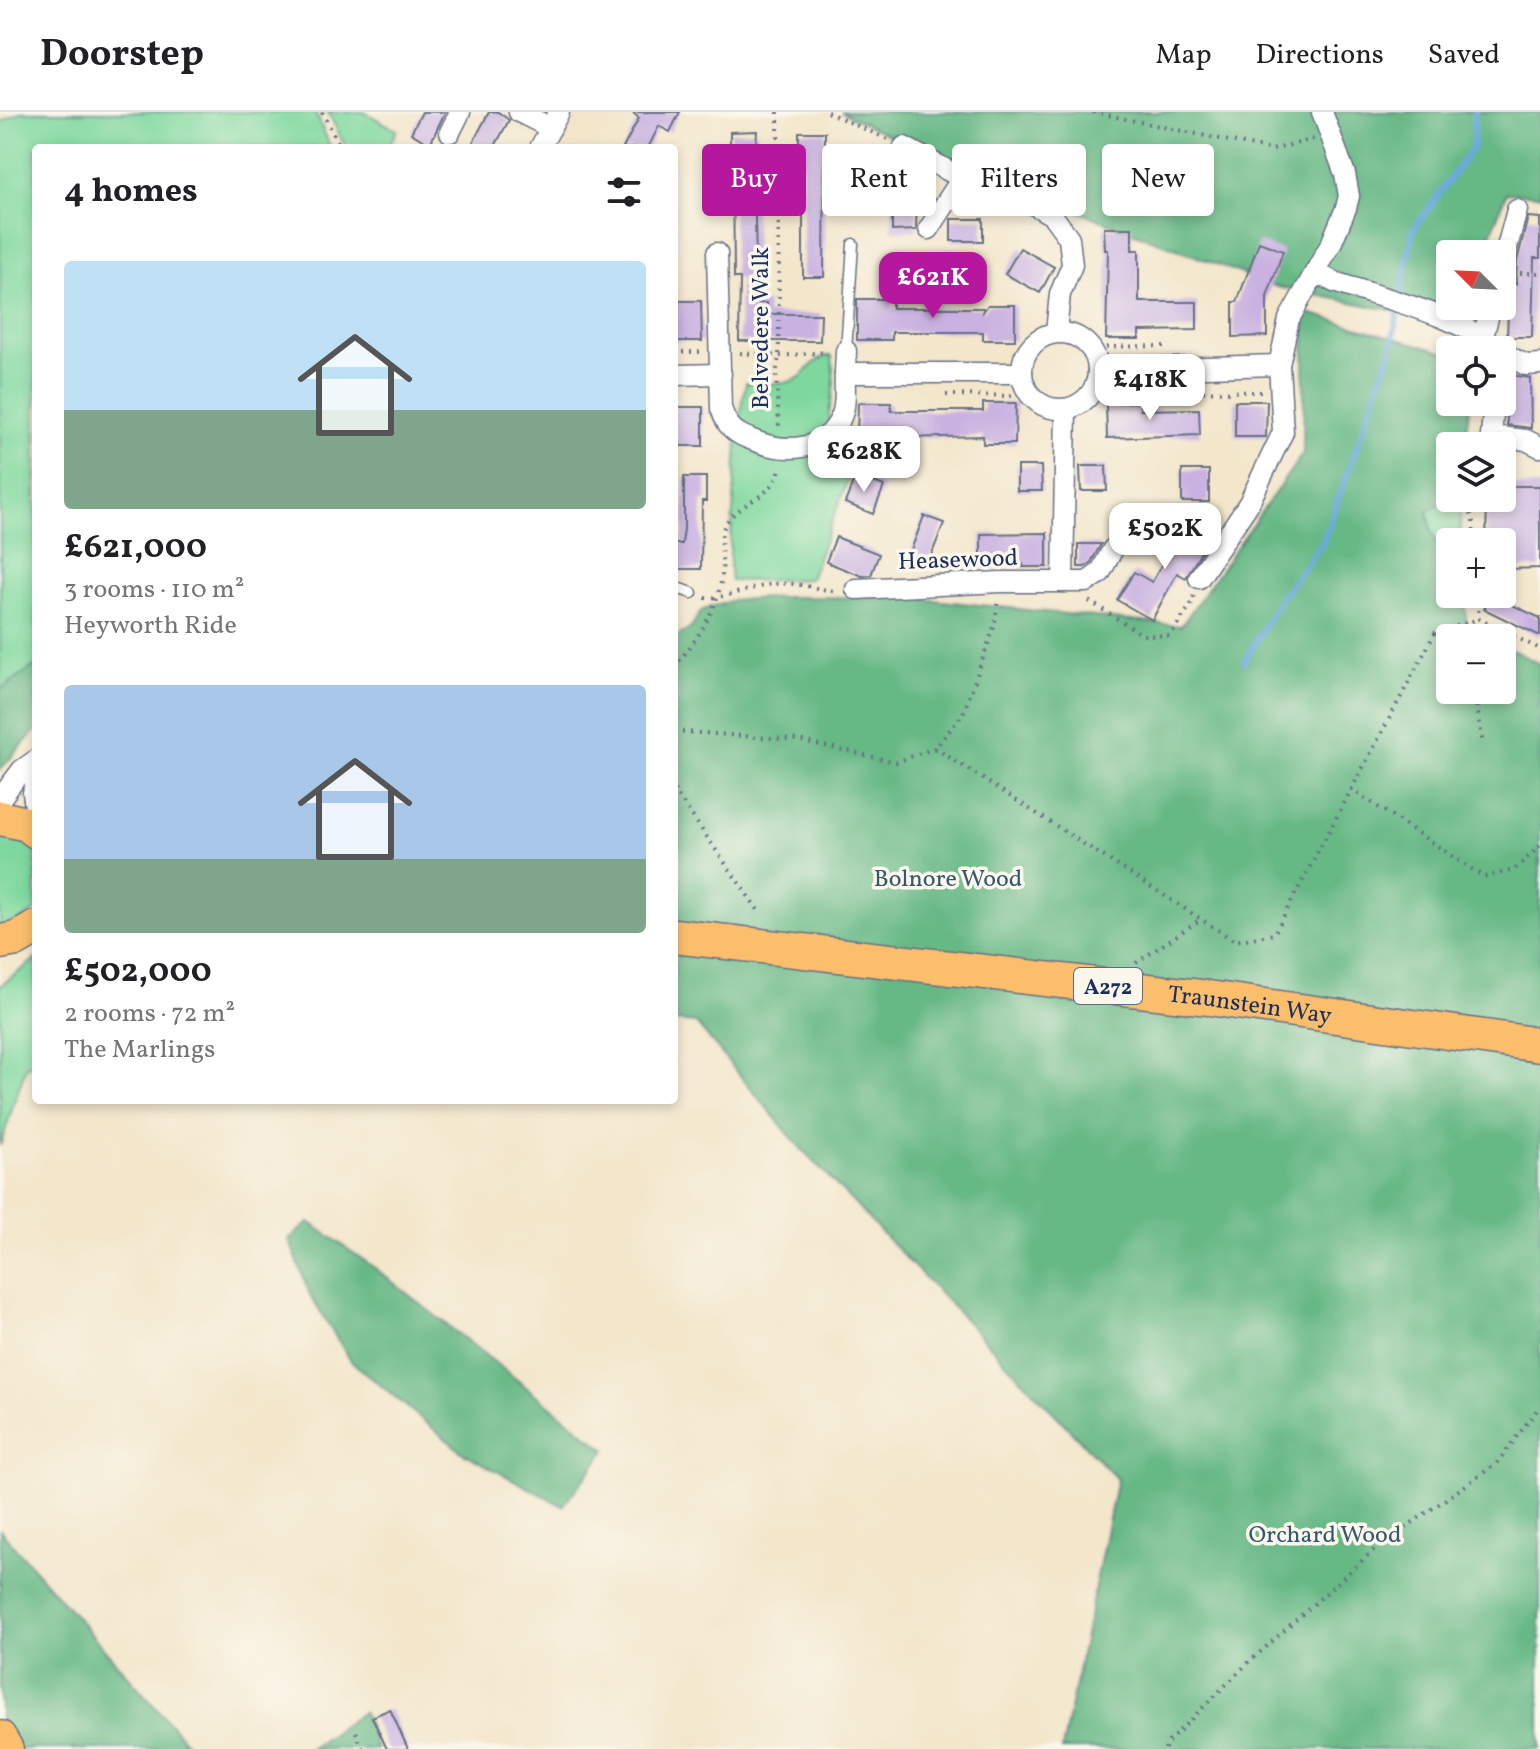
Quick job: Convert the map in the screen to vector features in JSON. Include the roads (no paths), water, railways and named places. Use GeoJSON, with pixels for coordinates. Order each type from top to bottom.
{"type":"FeatureCollection","features":[{"type":"Feature","properties":{"kind":"highway"},"geometry":{"type":"LineString","coordinates":[[0,818],[32,828]]}},
{"type":"Feature","properties":{"kind":"highway","name":"Traunstein Way"},"geometry":{"type":"LineString","coordinates":[[678,936],[1209,998],[1540,1045]]}},
{"type":"Feature","properties":{"kind":"main road"},"geometry":{"type":"LineString","coordinates":[[0,1737],[7,1749]]}},
{"type":"Feature","properties":{"kind":"street"},"geometry":{"type":"LineString","coordinates":[[450,132],[460,112]]}},
{"type":"Feature","properties":{"kind":"street"},"geometry":{"type":"LineString","coordinates":[[519,112],[555,120],[542,144]]}},
{"type":"Feature","properties":{"kind":"street"},"geometry":{"type":"LineString","coordinates":[[1199,578],[1249,503],[1283,432],[1279,365],[1289,319],[1341,222],[1349,196],[1345,174],[1322,112]]}},
{"type":"Feature","properties":{"kind":"street"},"geometry":{"type":"LineString","coordinates":[[929,229],[952,193]]}},
{"type":"Feature","properties":{"kind":"street"},"geometry":{"type":"LineString","coordinates":[[1509,240],[1517,210]]}},
{"type":"Feature","properties":{"kind":"street"},"geometry":{"type":"LineString","coordinates":[[1053,216],[1069,238],[1072,265],[1060,294],[1056,332]]}},
{"type":"Feature","properties":{"kind":"street"},"geometry":{"type":"LineString","coordinates":[[717,253],[721,408],[727,423],[737,433],[780,449],[798,449],[825,437],[841,417],[846,351]]}},
{"type":"Feature","properties":{"kind":"street"},"geometry":{"type":"LineString","coordinates":[[1315,272],[1334,282],[1460,324],[1476,336]]}},
{"type":"Feature","properties":{"kind":"street"},"geometry":{"type":"LineString","coordinates":[[1056,332],[1069,333],[1090,347],[1098,370],[1097,381],[1086,399],[1066,409],[1053,409],[1041,404],[1024,386],[1022,373],[1027,351],[1035,342],[1056,332]]}},
{"type":"Feature","properties":{"kind":"street"},"geometry":{"type":"LineString","coordinates":[[1516,360],[1526,365],[1540,364]]}},
{"type":"Feature","properties":{"kind":"street"},"geometry":{"type":"LineString","coordinates":[[1098,370],[1279,365]]}},
{"type":"Feature","properties":{"kind":"street"},"geometry":{"type":"LineString","coordinates":[[845,373],[1022,373]]}},
{"type":"Feature","properties":{"kind":"street"},"geometry":{"type":"LineString","coordinates":[[678,375],[721,374]]}},
{"type":"Feature","properties":{"kind":"street"},"geometry":{"type":"LineString","coordinates":[[1063,582],[1066,409]]}},
{"type":"Feature","properties":{"kind":"street"},"geometry":{"type":"LineString","coordinates":[[1493,416],[1491,436],[1526,440],[1540,447]]}},
{"type":"Feature","properties":{"kind":"street","name":"Heasewood"},"geometry":{"type":"LineString","coordinates":[[856,589],[1001,582],[1087,582],[1100,573],[1113,549]]}},
{"type":"Feature","properties":{"kind":"street"},"geometry":{"type":"LineString","coordinates":[[0,799],[22,770],[32,763]]}},
{"type":"Feature","properties":{"kind":"lane"},"geometry":{"type":"LineString","coordinates":[[846,351],[853,244]]}},
{"type":"Feature","properties":{"kind":"lane"},"geometry":{"type":"LineString","coordinates":[[678,588],[692,593]]}},
{"type":"Feature","properties":{"kind":"waterway"},"geometry":{"type":"LineString","coordinates":[[1244,662],[1280,599],[1323,542],[1391,350],[1413,230],[1473,147],[1474,112]]}},
{"type":"Feature","properties":{"kind":"park label","name":"Bolnore Wood"},"geometry":{"type":"Point","coordinates":[948,878]}},
{"type":"Feature","properties":{"kind":"park label","name":"Orchard Wood"},"geometry":{"type":"Point","coordinates":[1325,1534]}}]}
